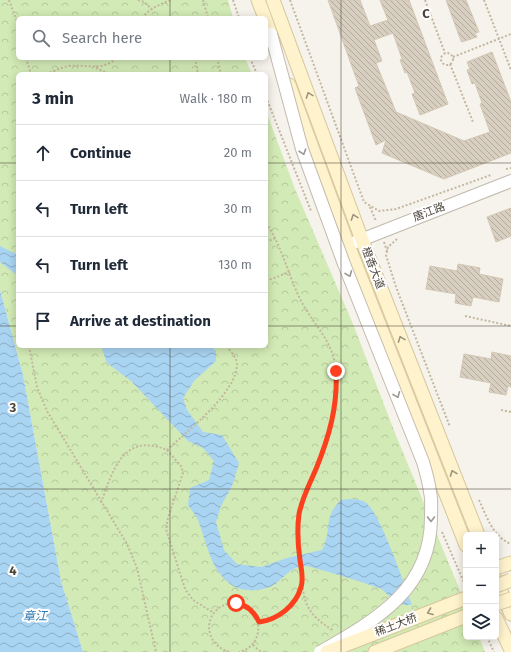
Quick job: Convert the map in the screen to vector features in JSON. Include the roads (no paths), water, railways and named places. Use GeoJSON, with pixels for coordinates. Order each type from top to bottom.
{"type":"FeatureCollection","features":[{"type":"Feature","properties":{"kind":"main road"},"geometry":{"type":"LineString","coordinates":[[258,0],[264,16]]}},
{"type":"Feature","properties":{"kind":"main road","name":"橙香大道"},"geometry":{"type":"LineString","coordinates":[[274,0],[362,240],[477,532]]}},
{"type":"Feature","properties":{"kind":"main road","name":"橙香大道"},"geometry":{"type":"LineString","coordinates":[[268,26],[348,245],[463,538]]}},
{"type":"Feature","properties":{"kind":"main road"},"geometry":{"type":"LineString","coordinates":[[499,567],[511,563]]}},
{"type":"Feature","properties":{"kind":"main road"},"geometry":{"type":"LineString","coordinates":[[499,585],[511,580]]}},
{"type":"Feature","properties":{"kind":"main road"},"geometry":{"type":"LineString","coordinates":[[499,586],[510,608]]}},
{"type":"Feature","properties":{"kind":"main road","name":"稀土大桥"},"geometry":{"type":"LineString","coordinates":[[327,652],[463,599]]}},
{"type":"Feature","properties":{"kind":"main road"},"geometry":{"type":"LineString","coordinates":[[499,605],[510,608]]}},
{"type":"Feature","properties":{"kind":"main road"},"geometry":{"type":"LineString","coordinates":[[499,615],[510,608]]}},
{"type":"Feature","properties":{"kind":"main road","name":"稀土大桥"},"geometry":{"type":"LineString","coordinates":[[375,652],[463,617]]}},
{"type":"Feature","properties":{"kind":"main road"},"geometry":{"type":"LineString","coordinates":[[499,624],[511,650]]}},
{"type":"Feature","properties":{"kind":"street"},"geometry":{"type":"LineString","coordinates":[[271,34],[302,149],[344,264],[423,462],[431,493],[431,524],[429,544],[424,561],[416,577],[384,612],[360,629],[320,652]]}},
{"type":"Feature","properties":{"kind":"street","name":"唐江路"},"geometry":{"type":"LineString","coordinates":[[348,245],[511,181]]}},
{"type":"Feature","properties":{"kind":"water"},"geometry":{"type":"Polygon","coordinates":[[[0,246],[16,254],[16,274],[0,262],[0,246]]]}},
{"type":"Feature","properties":{"kind":"water","name":"章江"},"geometry":{"type":"Polygon","coordinates":[[[0,290],[23,375],[61,581],[83,652],[0,652],[0,290]]]}},
{"type":"Feature","properties":{"kind":"water"},"geometry":{"type":"Polygon","coordinates":[[[102,348],[212,348],[216,351],[216,361],[194,381],[183,398],[187,410],[203,432],[222,435],[239,463],[233,484],[221,506],[216,522],[224,550],[237,564],[261,567],[287,558],[322,550],[327,536],[330,518],[335,506],[341,500],[359,500],[365,502],[371,508],[378,519],[412,605],[397,603],[377,587],[330,572],[305,566],[295,568],[272,586],[263,589],[252,590],[237,588],[225,580],[214,565],[198,520],[188,505],[190,488],[209,480],[214,461],[203,448],[188,441],[131,381],[107,363],[102,348]]]}}]}
